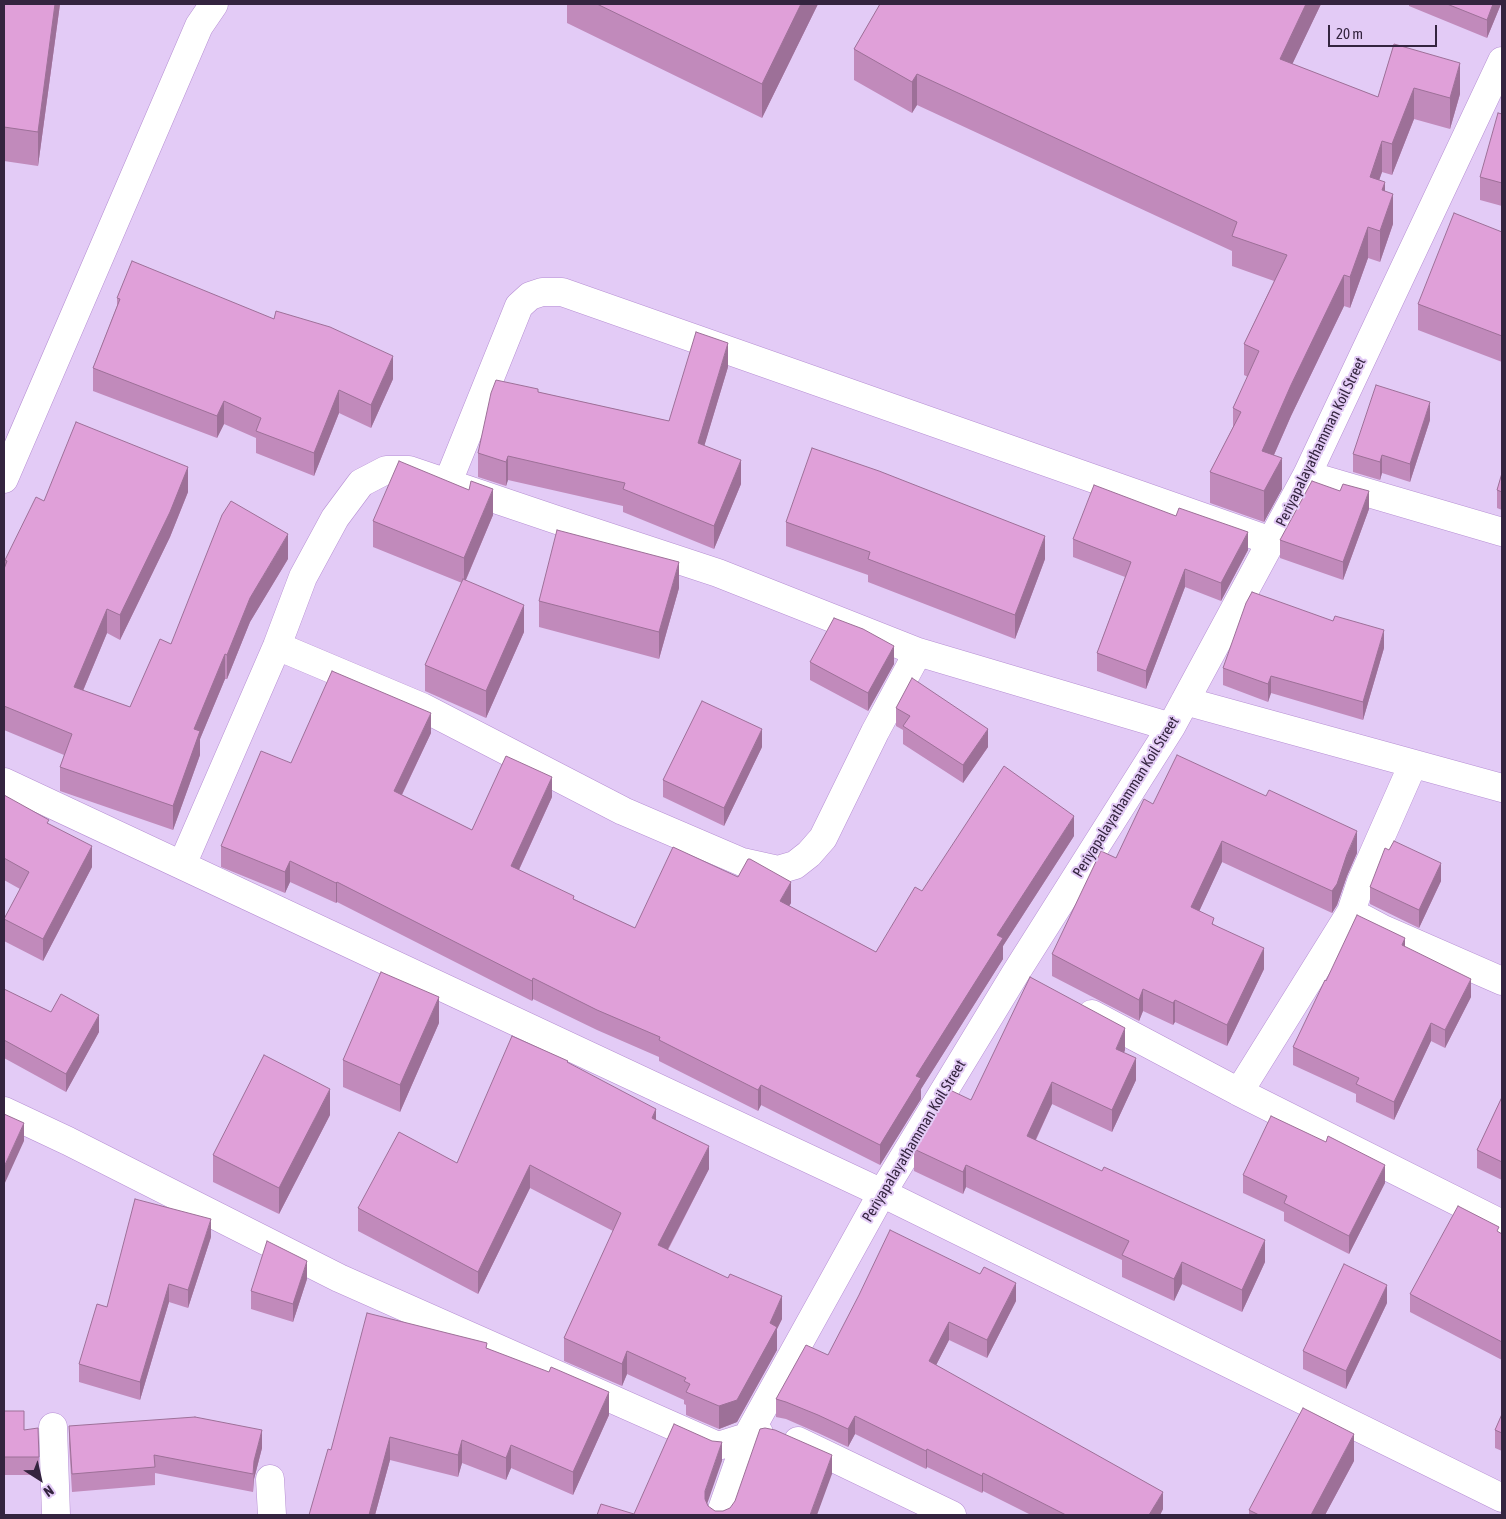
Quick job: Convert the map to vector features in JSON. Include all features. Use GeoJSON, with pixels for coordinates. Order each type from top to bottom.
{"type":"FeatureCollection","features":[{"type":"Feature","properties":{"kind":"street"},"geometry":{"type":"LineString","coordinates":[[4,479],[195,35],[214,4]]}},
{"type":"Feature","properties":{"kind":"street","name":"Periyapalayathamman Koil Street"},"geometry":{"type":"LineString","coordinates":[[720,1515],[748,1435],[882,1193],[1015,974],[1171,727],[1271,542],[1307,475],[1502,61]]}},
{"type":"Feature","properties":{"kind":"street"},"geometry":{"type":"LineString","coordinates":[[448,482],[519,306],[530,296],[542,292],[562,292],[1271,542]]}},
{"type":"Feature","properties":{"kind":"street"},"geometry":{"type":"LineString","coordinates":[[182,865],[277,646],[304,578],[335,518],[361,483],[386,470],[409,470],[448,482],[557,520],[718,572],[918,652],[1171,727]]}},
{"type":"Feature","properties":{"kind":"street"},"geometry":{"type":"LineString","coordinates":[[1307,475],[1502,532]]}},
{"type":"Feature","properties":{"kind":"street"},"geometry":{"type":"LineString","coordinates":[[277,646],[422,707],[623,811],[742,862],[778,870],[795,865],[809,854],[823,838],[875,732],[918,652]]}},
{"type":"Feature","properties":{"kind":"street"},"geometry":{"type":"LineString","coordinates":[[1185,701],[1502,788]]}},
{"type":"Feature","properties":{"kind":"street"},"geometry":{"type":"LineString","coordinates":[[1239,1092],[1351,912],[1361,882],[1413,764]]}},
{"type":"Feature","properties":{"kind":"street"},"geometry":{"type":"LineString","coordinates":[[4,782],[882,1193],[1502,1498]]}},
{"type":"Feature","properties":{"kind":"street"},"geometry":{"type":"LineString","coordinates":[[1351,912],[1384,929],[1502,981]]}},
{"type":"Feature","properties":{"kind":"street"},"geometry":{"type":"LineString","coordinates":[[1015,974],[1041,988]]}},
{"type":"Feature","properties":{"kind":"street"},"geometry":{"type":"LineString","coordinates":[[1067,1001],[1239,1092],[1502,1224]]}},
{"type":"Feature","properties":{"kind":"street"},"geometry":{"type":"LineString","coordinates":[[4,1111],[68,1141],[339,1278],[718,1446],[765,1431],[780,1434],[812,1447],[952,1515]]}},
{"type":"Feature","properties":{"kind":"street"},"geometry":{"type":"LineString","coordinates":[[53,1426],[56,1515]]}},
{"type":"Feature","properties":{"kind":"street"},"geometry":{"type":"LineString","coordinates":[[270,1479],[272,1515]]}},
{"type":"Feature","properties":{"kind":"building"},"geometry":{"type":"Polygon","coordinates":[[[4,4],[55,4],[38,132],[4,127],[4,4]]]}},
{"type":"Feature","properties":{"kind":"building"},"geometry":{"type":"Polygon","coordinates":[[[597,4],[801,4],[762,84],[597,4]]]}},
{"type":"Feature","properties":{"kind":"building"},"geometry":{"type":"Polygon","coordinates":[[[880,4],[1306,4],[1280,59],[1378,97],[1394,44],[1460,63],[1450,98],[1414,88],[1392,144],[1382,141],[1370,177],[1385,182],[1382,190],[1393,194],[1380,231],[1368,227],[1350,277],[1344,275],[1291,385],[1262,451],[1282,458],[1264,491],[1210,472],[1241,412],[1233,408],[1259,351],[1244,344],[1287,255],[1232,236],[1237,222],[917,74],[912,82],[854,49],[880,4]]]}},
{"type":"Feature","properties":{"kind":"building"},"geometry":{"type":"Polygon","coordinates":[[[1447,4],[1493,4],[1487,20],[1447,4]]]}},
{"type":"Feature","properties":{"kind":"building"},"geometry":{"type":"Polygon","coordinates":[[[1498,113],[1502,114],[1502,183],[1480,177],[1498,113]]]}},
{"type":"Feature","properties":{"kind":"building"},"geometry":{"type":"Polygon","coordinates":[[[1454,213],[1502,232],[1502,336],[1418,304],[1454,213]]]}},
{"type":"Feature","properties":{"kind":"building"},"geometry":{"type":"Polygon","coordinates":[[[132,261],[274,319],[276,311],[330,327],[393,356],[371,405],[339,390],[314,453],[256,431],[261,418],[224,401],[217,416],[93,368],[120,299],[117,298],[132,261]]]}},
{"type":"Feature","properties":{"kind":"building"},"geometry":{"type":"Polygon","coordinates":[[[696,332],[728,343],[698,443],[741,460],[714,526],[623,489],[625,483],[508,456],[506,462],[478,453],[491,393],[496,380],[538,389],[538,392],[669,421],[696,332]]]}},
{"type":"Feature","properties":{"kind":"building"},"geometry":{"type":"Polygon","coordinates":[[[1376,385],[1430,402],[1410,464],[1382,455],[1380,462],[1353,454],[1376,385]]]}},
{"type":"Feature","properties":{"kind":"building"},"geometry":{"type":"Polygon","coordinates":[[[76,422],[188,467],[170,512],[120,615],[107,609],[74,687],[130,707],[160,639],[171,644],[222,515],[231,501],[288,534],[250,598],[227,655],[225,654],[194,729],[200,731],[173,806],[60,767],[72,734],[4,706],[4,569],[7,561],[5,560],[36,497],[44,501],[76,422]]]}},
{"type":"Feature","properties":{"kind":"building"},"geometry":{"type":"Polygon","coordinates":[[[812,448],[879,471],[1045,536],[1015,615],[868,559],[870,552],[786,522],[812,448]]]}},
{"type":"Feature","properties":{"kind":"building"},"geometry":{"type":"Polygon","coordinates":[[[399,461],[469,490],[471,481],[493,489],[464,558],[373,521],[399,461]]]}},
{"type":"Feature","properties":{"kind":"building"},"geometry":{"type":"Polygon","coordinates":[[[1502,473],[1502,492],[1497,490],[1502,473]]]}},
{"type":"Feature","properties":{"kind":"building"},"geometry":{"type":"Polygon","coordinates":[[[1312,481],[1340,491],[1343,484],[1369,491],[1343,562],[1280,540],[1312,481]]]}},
{"type":"Feature","properties":{"kind":"building"},"geometry":{"type":"Polygon","coordinates":[[[1094,485],[1176,516],[1179,508],[1248,532],[1221,583],[1185,569],[1146,671],[1097,653],[1131,562],[1073,539],[1094,485]]]}},
{"type":"Feature","properties":{"kind":"building"},"geometry":{"type":"Polygon","coordinates":[[[557,530],[679,562],[659,632],[539,601],[557,530]]]}},
{"type":"Feature","properties":{"kind":"building"},"geometry":{"type":"Polygon","coordinates":[[[463,579],[524,605],[486,691],[425,665],[463,579]]]}},
{"type":"Feature","properties":{"kind":"building"},"geometry":{"type":"Polygon","coordinates":[[[1252,592],[1333,621],[1335,616],[1384,630],[1363,702],[1271,676],[1268,684],[1223,668],[1246,603],[1252,592]]]}},
{"type":"Feature","properties":{"kind":"building"},"geometry":{"type":"Polygon","coordinates":[[[834,618],[863,629],[894,646],[868,693],[810,662],[834,618]]]}},
{"type":"Feature","properties":{"kind":"building"},"geometry":{"type":"Polygon","coordinates":[[[332,671],[431,713],[394,791],[472,830],[506,756],[552,777],[511,866],[574,896],[573,899],[635,928],[673,847],[738,877],[748,859],[750,859],[791,882],[780,901],[876,952],[915,887],[922,891],[1004,766],[1074,816],[997,935],[1003,938],[916,1076],[921,1078],[880,1145],[761,1085],[758,1090],[659,1040],[660,1037],[597,1010],[533,978],[532,981],[337,882],[290,861],[285,872],[221,846],[261,751],[291,763],[332,671]]]}},
{"type":"Feature","properties":{"kind":"building"},"geometry":{"type":"Polygon","coordinates":[[[912,678],[988,729],[963,765],[903,726],[910,716],[896,708],[912,678]]]}},
{"type":"Feature","properties":{"kind":"building"},"geometry":{"type":"Polygon","coordinates":[[[702,701],[762,729],[724,808],[663,780],[702,701]]]}},
{"type":"Feature","properties":{"kind":"building"},"geometry":{"type":"Polygon","coordinates":[[[1177,755],[1266,796],[1269,790],[1357,831],[1337,884],[1332,891],[1222,841],[1191,907],[1214,918],[1212,924],[1264,948],[1227,1025],[1175,1000],[1173,1003],[1143,989],[1139,1000],[1052,954],[1101,851],[1116,858],[1144,799],[1153,804],[1177,755]]]}},
{"type":"Feature","properties":{"kind":"building"},"geometry":{"type":"Polygon","coordinates":[[[4,795],[49,820],[47,823],[92,846],[43,939],[4,919],[29,872],[4,858],[4,795]]]}},
{"type":"Feature","properties":{"kind":"building"},"geometry":{"type":"Polygon","coordinates":[[[1394,841],[1441,863],[1419,910],[1370,887],[1385,848],[1389,850],[1394,841]]]}},
{"type":"Feature","properties":{"kind":"building"},"geometry":{"type":"Polygon","coordinates":[[[1357,915],[1405,938],[1402,945],[1471,979],[1445,1030],[1431,1023],[1394,1102],[1356,1084],[1359,1078],[1293,1047],[1357,915]]]}},
{"type":"Feature","properties":{"kind":"building"},"geometry":{"type":"Polygon","coordinates":[[[381,972],[439,997],[400,1085],[343,1060],[381,972]]]}},
{"type":"Feature","properties":{"kind":"building"},"geometry":{"type":"Polygon","coordinates":[[[1030,977],[1125,1028],[1116,1049],[1136,1058],[1112,1110],[1052,1082],[1027,1136],[1102,1171],[1104,1167],[1265,1240],[1242,1290],[1182,1262],[1174,1279],[1122,1255],[1129,1241],[966,1165],[963,1172],[914,1149],[950,1090],[971,1100],[1030,977]]]}},
{"type":"Feature","properties":{"kind":"building"},"geometry":{"type":"Polygon","coordinates":[[[4,989],[51,1012],[61,994],[99,1015],[66,1074],[4,1040],[4,989]]]}},
{"type":"Feature","properties":{"kind":"building"},"geometry":{"type":"Polygon","coordinates":[[[512,1036],[568,1061],[656,1109],[652,1118],[709,1146],[658,1245],[728,1278],[730,1274],[782,1296],[770,1323],[777,1327],[737,1400],[719,1406],[686,1392],[690,1384],[684,1381],[686,1378],[627,1351],[622,1364],[564,1338],[621,1213],[530,1165],[478,1272],[358,1208],[399,1132],[457,1163],[512,1036]]]}},
{"type":"Feature","properties":{"kind":"building"},"geometry":{"type":"Polygon","coordinates":[[[264,1055],[330,1089],[279,1188],[213,1155],[264,1055]]]}},
{"type":"Feature","properties":{"kind":"building"},"geometry":{"type":"Polygon","coordinates":[[[1502,1097],[1502,1162],[1477,1150],[1502,1097]]]}},
{"type":"Feature","properties":{"kind":"building"},"geometry":{"type":"Polygon","coordinates":[[[4,1114],[24,1123],[4,1167],[4,1114]]]}},
{"type":"Feature","properties":{"kind":"building"},"geometry":{"type":"Polygon","coordinates":[[[1271,1116],[1326,1142],[1328,1136],[1385,1165],[1349,1236],[1284,1203],[1287,1196],[1243,1175],[1271,1116]]]}},
{"type":"Feature","properties":{"kind":"building"},"geometry":{"type":"Polygon","coordinates":[[[135,1199],[211,1219],[188,1290],[169,1284],[140,1382],[79,1364],[97,1304],[107,1307],[135,1199]]]}},
{"type":"Feature","properties":{"kind":"building"},"geometry":{"type":"Polygon","coordinates":[[[1458,1206],[1499,1227],[1497,1231],[1502,1234],[1502,1342],[1410,1294],[1458,1206]]]}},
{"type":"Feature","properties":{"kind":"building"},"geometry":{"type":"Polygon","coordinates":[[[890,1230],[980,1274],[984,1267],[1016,1283],[987,1340],[949,1322],[929,1361],[1163,1492],[1149,1515],[1066,1515],[983,1473],[982,1476],[855,1416],[848,1429],[776,1399],[806,1345],[828,1355],[890,1230]]]}},
{"type":"Feature","properties":{"kind":"building"},"geometry":{"type":"Polygon","coordinates":[[[267,1241],[307,1261],[293,1304],[251,1291],[267,1241]]]}},
{"type":"Feature","properties":{"kind":"building"},"geometry":{"type":"Polygon","coordinates":[[[1344,1264],[1387,1285],[1346,1371],[1303,1351],[1344,1264]]]}},
{"type":"Feature","properties":{"kind":"building"},"geometry":{"type":"Polygon","coordinates":[[[367,1313],[487,1343],[486,1348],[549,1372],[551,1367],[609,1392],[573,1472],[511,1445],[506,1458],[462,1440],[458,1455],[390,1437],[369,1515],[309,1515],[328,1449],[331,1450],[367,1313]]]}},
{"type":"Feature","properties":{"kind":"building"},"geometry":{"type":"Polygon","coordinates":[[[1303,1408],[1354,1434],[1311,1515],[1259,1515],[1249,1510],[1303,1408]]]}},
{"type":"Feature","properties":{"kind":"building"},"geometry":{"type":"Polygon","coordinates":[[[4,1411],[24,1411],[24,1430],[38,1428],[39,1457],[4,1457],[4,1411]]]}},
{"type":"Feature","properties":{"kind":"building"},"geometry":{"type":"Polygon","coordinates":[[[1502,1414],[1502,1433],[1495,1430],[1502,1414]]]}},
{"type":"Feature","properties":{"kind":"building"},"geometry":{"type":"Polygon","coordinates":[[[195,1417],[262,1430],[254,1461],[253,1474],[154,1455],[155,1467],[72,1474],[69,1426],[195,1417]]]}},
{"type":"Feature","properties":{"kind":"building"},"geometry":{"type":"Polygon","coordinates":[[[674,1424],[712,1441],[722,1442],[705,1491],[705,1499],[708,1506],[715,1511],[723,1511],[730,1508],[735,1501],[760,1429],[775,1430],[832,1455],[810,1515],[597,1515],[601,1504],[634,1514],[674,1424]]]}}]}
